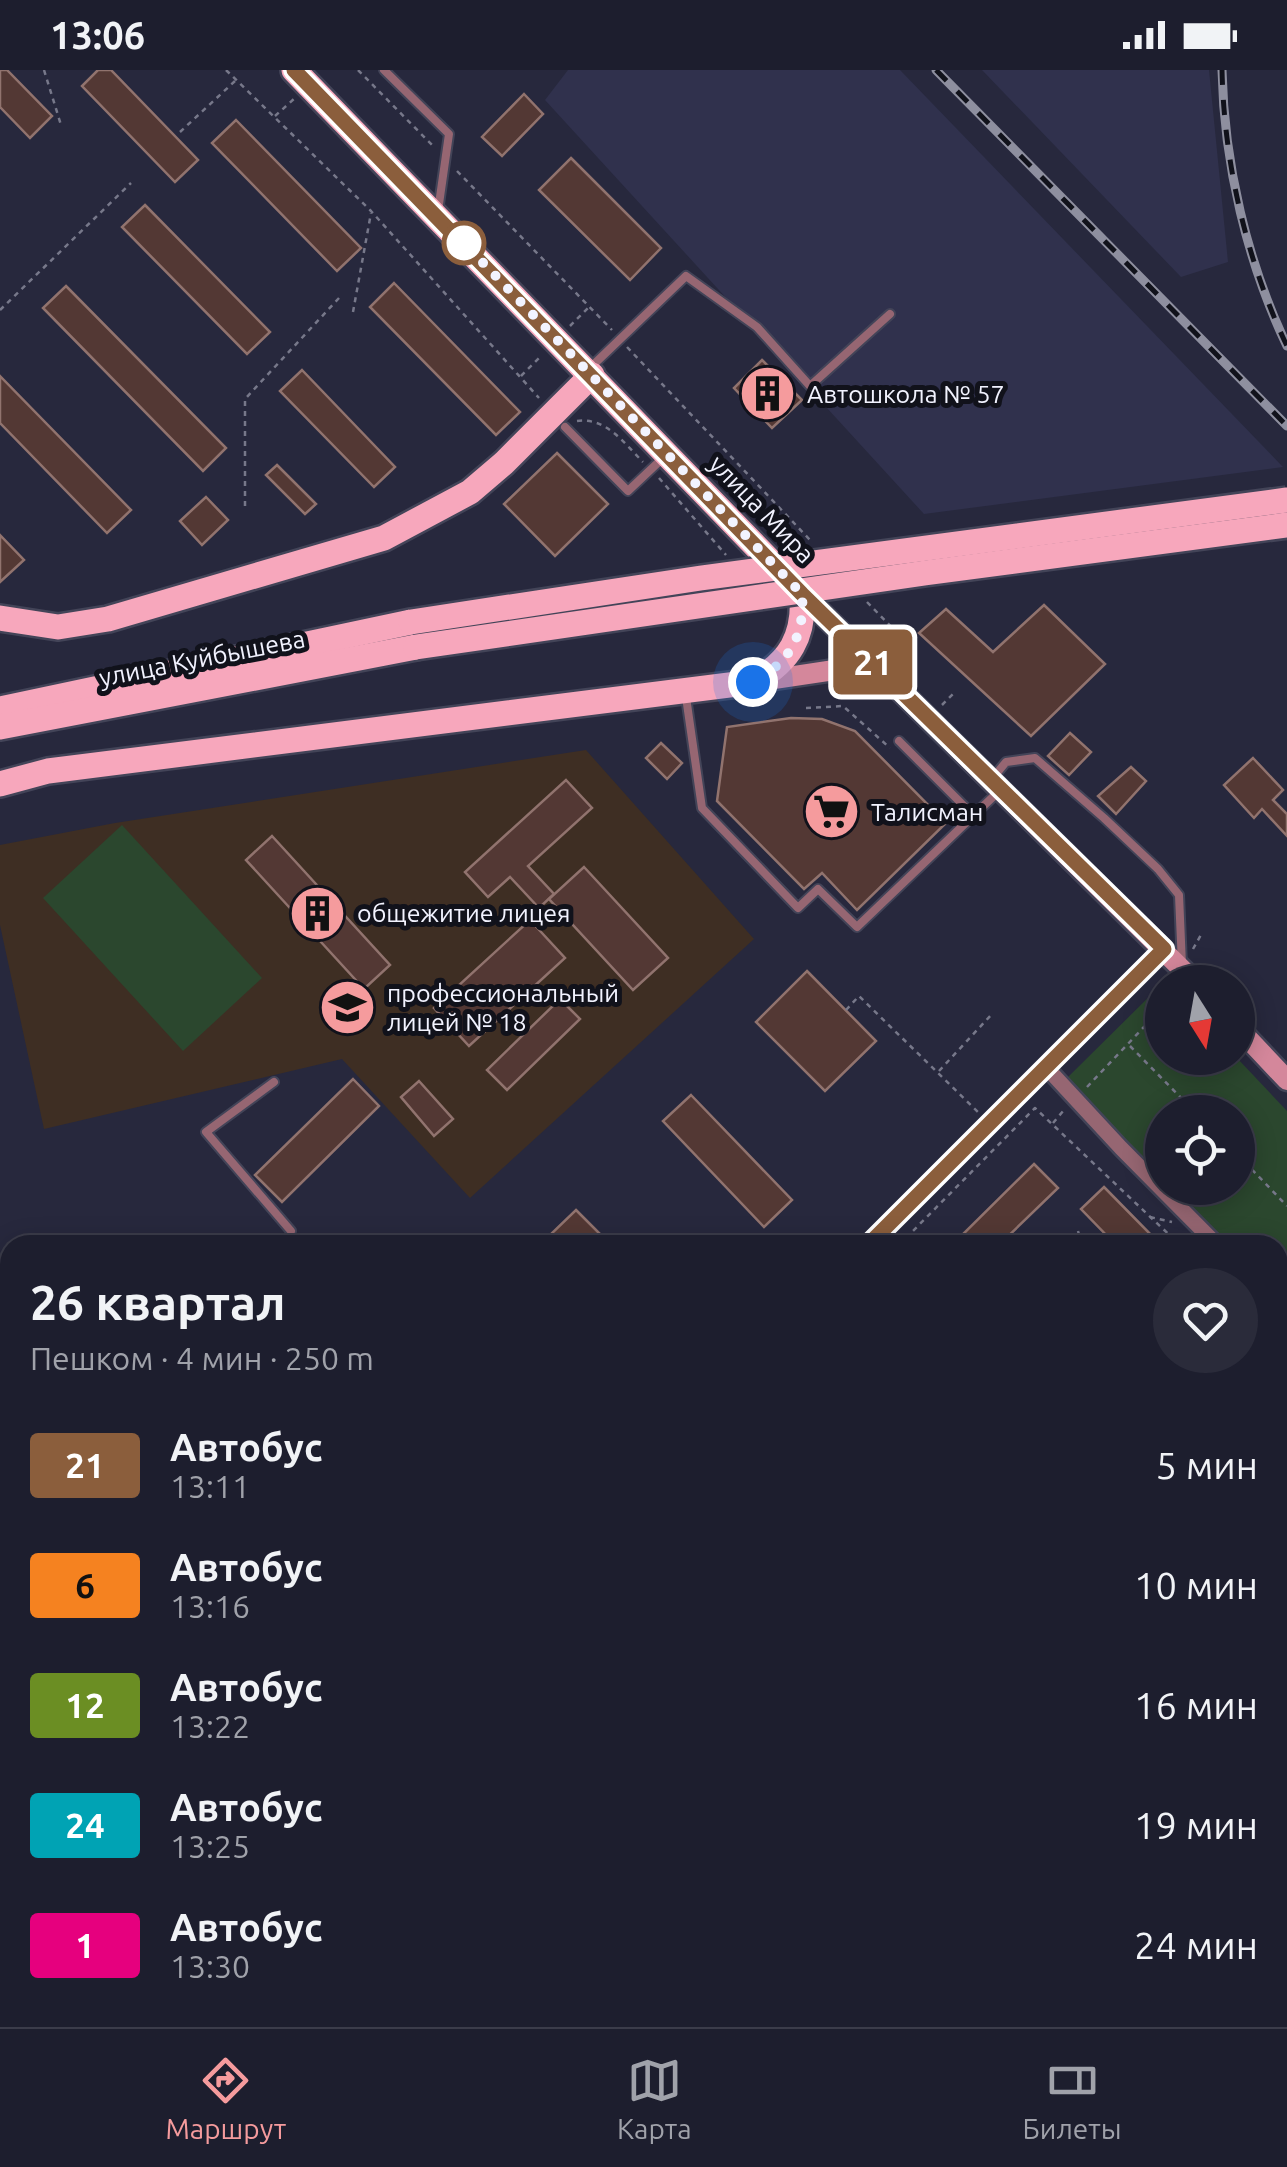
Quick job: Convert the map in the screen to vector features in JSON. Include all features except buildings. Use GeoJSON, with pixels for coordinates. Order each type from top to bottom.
{"type":"FeatureCollection","features":[{"type":"Feature","properties":{"kind":"main road","name":"улица Мира"},"geometry":{"type":"LineString","coordinates":[[294,70],[590,372],[659,462],[864,653],[1179,965]]}},
{"type":"Feature","properties":{"kind":"main road"},"geometry":{"type":"LineString","coordinates":[[0,618],[58,627],[108,620],[384,538],[470,492],[559,421],[590,372]]}},
{"type":"Feature","properties":{"kind":"main road"},"geometry":{"type":"LineString","coordinates":[[414,634],[664,583],[1287,500]]}},
{"type":"Feature","properties":{"kind":"main road"},"geometry":{"type":"LineString","coordinates":[[414,634],[1287,526]]}},
{"type":"Feature","properties":{"kind":"main road"},"geometry":{"type":"LineString","coordinates":[[753,682],[777,669],[793,650],[799,633],[802,594]]}},
{"type":"Feature","properties":{"kind":"main road","name":"улица Куйбышева"},"geometry":{"type":"LineString","coordinates":[[0,709],[414,634]]}},
{"type":"Feature","properties":{"kind":"main road","name":"улица Куйбышева"},"geometry":{"type":"LineString","coordinates":[[0,728],[414,634]]}},
{"type":"Feature","properties":{"kind":"main road"},"geometry":{"type":"LineString","coordinates":[[0,784],[48,772],[841,670],[864,653]]}},
{"type":"Feature","properties":{"kind":"main road"},"geometry":{"type":"LineString","coordinates":[[1255,1046],[1287,1080]]}},
{"type":"Feature","properties":{"kind":"street"},"geometry":{"type":"LineString","coordinates":[[878,1235],[1164,949]]}},
{"type":"Feature","properties":{"kind":"street"},"geometry":{"type":"LineString","coordinates":[[1046,1067],[1207,1235]]}},
{"type":"Feature","properties":{"kind":"lane"},"geometry":{"type":"LineString","coordinates":[[384,70],[449,134],[437,215]]}},
{"type":"Feature","properties":{"kind":"lane"},"geometry":{"type":"LineString","coordinates":[[590,372],[686,276],[756,328],[810,386],[890,314]]}},
{"type":"Feature","properties":{"kind":"lane"},"geometry":{"type":"LineString","coordinates":[[559,421],[628,491],[659,462]]}},
{"type":"Feature","properties":{"kind":"lane"},"geometry":{"type":"LineString","coordinates":[[685,692],[702,808],[798,908],[818,890],[857,927],[973,816],[996,785],[1006,762],[1035,758],[1158,869],[1179,895],[1188,965]]}},
{"type":"Feature","properties":{"kind":"lane"},"geometry":{"type":"LineString","coordinates":[[899,741],[973,816]]}},
{"type":"Feature","properties":{"kind":"lane"},"geometry":{"type":"LineString","coordinates":[[274,1082],[206,1132],[291,1231]]}},
{"type":"Feature","properties":{"kind":"path"},"geometry":{"type":"LineString","coordinates":[[44,70],[61,125]]}},
{"type":"Feature","properties":{"kind":"path"},"geometry":{"type":"LineString","coordinates":[[226,70],[371,211],[559,421],[594,420],[659,462],[726,556]]}},
{"type":"Feature","properties":{"kind":"path"},"geometry":{"type":"LineString","coordinates":[[358,70],[809,540]]}},
{"type":"Feature","properties":{"kind":"path"},"geometry":{"type":"LineString","coordinates":[[180,132],[236,80]]}},
{"type":"Feature","properties":{"kind":"path"},"geometry":{"type":"LineString","coordinates":[[0,310],[131,183]]}},
{"type":"Feature","properties":{"kind":"path"},"geometry":{"type":"LineString","coordinates":[[352,312],[371,211]]}},
{"type":"Feature","properties":{"kind":"path"},"geometry":{"type":"LineString","coordinates":[[245,506],[245,399],[339,298]]}},
{"type":"Feature","properties":{"kind":"path"},"geometry":{"type":"LineString","coordinates":[[11,302],[16,307]]}},
{"type":"Feature","properties":{"kind":"path"},"geometry":{"type":"LineString","coordinates":[[863,597],[904,640]]}},
{"type":"Feature","properties":{"kind":"path"},"geometry":{"type":"LineString","coordinates":[[806,708],[843,706],[888,750]]}},
{"type":"Feature","properties":{"kind":"path"},"geometry":{"type":"LineString","coordinates":[[846,1010],[859,996],[1004,1139]]}},
{"type":"Feature","properties":{"kind":"path"},"geometry":{"type":"LineString","coordinates":[[939,1071],[992,1014]]}},
{"type":"Feature","properties":{"kind":"path"},"geometry":{"type":"LineString","coordinates":[[1052,1124],[1145,1026]]}},
{"type":"Feature","properties":{"kind":"path"},"geometry":{"type":"LineString","coordinates":[[1128,1044],[1178,1095]]}},
{"type":"Feature","properties":{"kind":"path"},"geometry":{"type":"LineString","coordinates":[[909,1235],[1035,1108],[1169,1235]]}},
{"type":"Feature","properties":{"kind":"path"},"geometry":{"type":"LineString","coordinates":[[1255,1173],[1287,1206]]}},
{"type":"Feature","properties":{"kind":"path"},"geometry":{"type":"LineString","coordinates":[[1078,1231],[1079,1235]]}},
{"type":"Feature","properties":{"kind":"shaded area"},"geometry":{"type":"Polygon","coordinates":[[[568,70],[900,70],[1283,467],[924,514],[545,100],[568,70]]]}},
{"type":"Feature","properties":{"kind":"shaded area"},"geometry":{"type":"Polygon","coordinates":[[[982,70],[1209,70],[1228,262],[1181,277],[982,70]]]}},
{"type":"Feature","properties":{"kind":"shaded area","name":"профессиональный лицей № 18"},"geometry":{"type":"Polygon","coordinates":[[[586,750],[754,939],[470,1198],[342,1059],[44,1129],[0,925],[0,845],[115,823],[586,750]]]}},
{"type":"Feature","properties":{"kind":"green space"},"geometry":{"type":"Polygon","coordinates":[[[122,825],[262,978],[183,1051],[43,898],[122,825]]]}},
{"type":"Feature","properties":{"kind":"green space"},"geometry":{"type":"Polygon","coordinates":[[[1145,1001],[1145,1075],[1253,1075],[1287,1111],[1287,1235],[1219,1235],[1190,1205],[1255,1205],[1255,1095],[1145,1095],[1145,1160],[1066,1079],[1145,1001]]]}},
{"type":"Feature","properties":{"kind":"railway"},"geometry":{"type":"LineString","coordinates":[[936,70],[1287,426]]}},
{"type":"Feature","properties":{"kind":"railway"},"geometry":{"type":"LineString","coordinates":[[1222,70],[1227,141],[1240,212],[1260,281],[1287,346]]}},
{"type":"Feature","properties":{"kind":"bus line","name":"21"},"geometry":{"type":"LineString","coordinates":[[294,70],[802,594],[1164,949],[878,1235]]}},
{"type":"Feature","properties":{"kind":"place","name":"Автошкола № 57"},"geometry":{"type":"Point","coordinates":[768,394]}},
{"type":"Feature","properties":{"kind":"place","name":"Талисман"},"geometry":{"type":"Point","coordinates":[832,812]}},
{"type":"Feature","properties":{"kind":"place","name":"общежитие лицея"},"geometry":{"type":"Point","coordinates":[318,913]}},
{"type":"Feature","properties":{"kind":"place","name":"профессиональный лицей № 18"},"geometry":{"type":"Point","coordinates":[348,1007]}},
{"type":"Feature","properties":{"kind":"route"},"geometry":{"type":"LineString","coordinates":[[464,243],[461,240],[802,594],[799,633],[793,650],[777,669],[753,682]]}}]}
